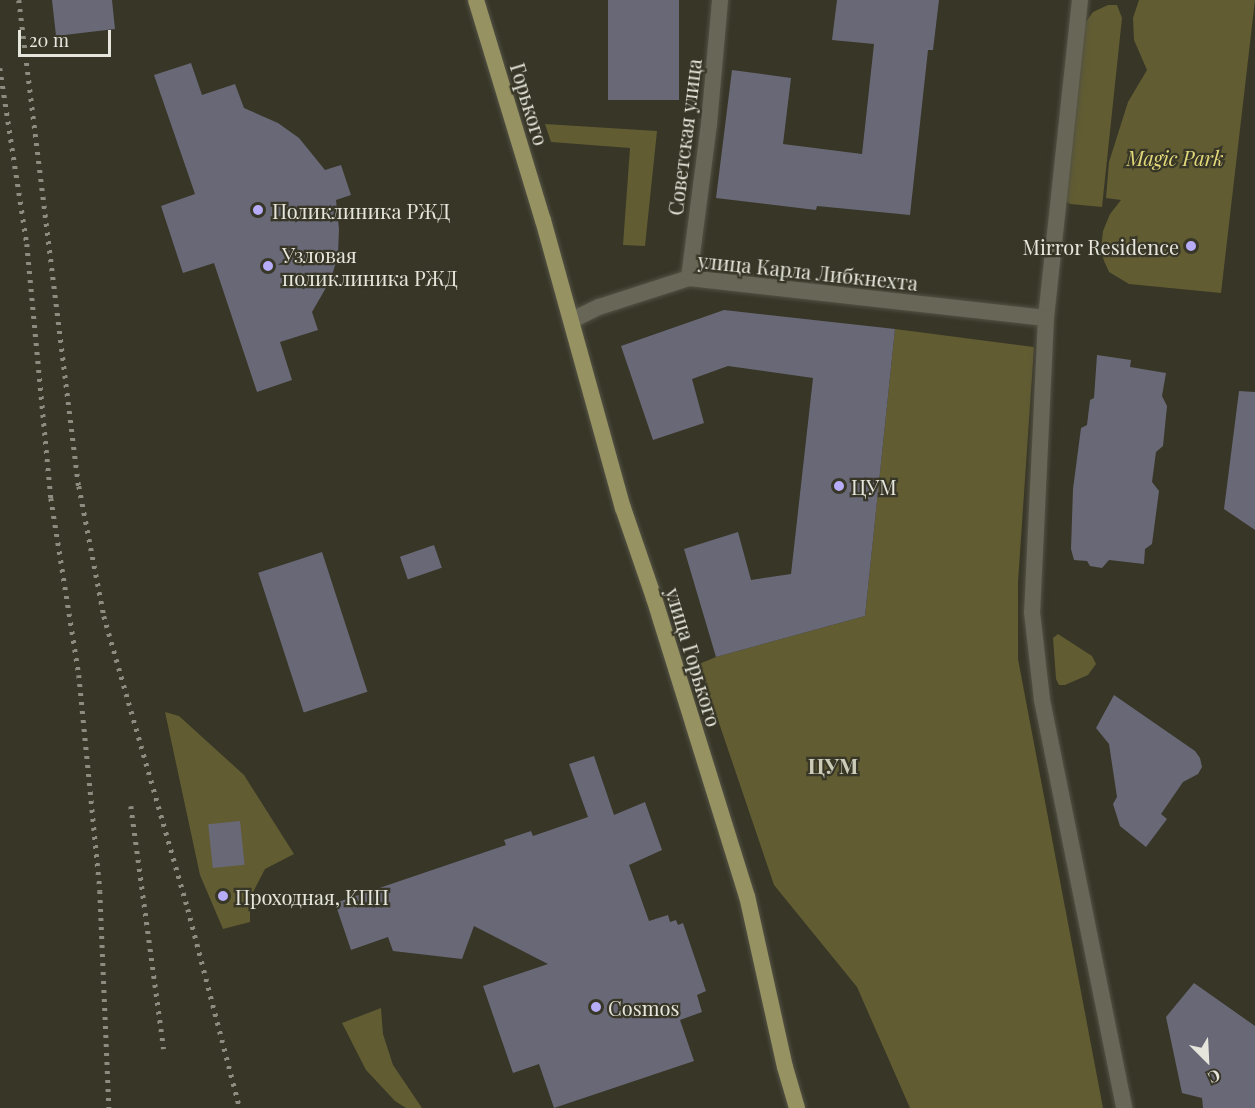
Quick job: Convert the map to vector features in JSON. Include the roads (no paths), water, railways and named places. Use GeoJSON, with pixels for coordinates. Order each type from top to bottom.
{"type":"FeatureCollection","features":[{"type":"Feature","properties":{"kind":"main road","name":"Горького"},"geometry":{"type":"LineString","coordinates":[[476,0],[543,220]]}},
{"type":"Feature","properties":{"kind":"main road","name":"улица Горького"},"geometry":{"type":"LineString","coordinates":[[543,220],[623,508],[654,598],[747,896],[796,1108]]}},
{"type":"Feature","properties":{"kind":"street","name":"Советская улица"},"geometry":{"type":"LineString","coordinates":[[689,278],[709,124],[720,0]]}},
{"type":"Feature","properties":{"kind":"street"},"geometry":{"type":"LineString","coordinates":[[1080,0],[1046,318],[1032,612],[1042,700],[1124,1108]]}},
{"type":"Feature","properties":{"kind":"street","name":"улица Карла Либкнехта"},"geometry":{"type":"LineString","coordinates":[[572,320],[599,307],[689,278],[1046,318]]}},
{"type":"Feature","properties":{"kind":"railway"},"geometry":{"type":"LineString","coordinates":[[19,0],[79,486],[104,616],[188,909],[240,1108]]}},
{"type":"Feature","properties":{"kind":"railway"},"geometry":{"type":"LineString","coordinates":[[0,68],[27,244],[51,498],[79,675],[100,891],[109,1108]]}},
{"type":"Feature","properties":{"kind":"railway"},"geometry":{"type":"LineString","coordinates":[[131,806],[164,1049]]}},
{"type":"Feature","properties":{"kind":"place","name":"Поликлиника РЖД"},"geometry":{"type":"Point","coordinates":[258,210]}},
{"type":"Feature","properties":{"kind":"place","name":"Mirror Residence"},"geometry":{"type":"Point","coordinates":[1191,246]}},
{"type":"Feature","properties":{"kind":"place","name":"Узловая поликлиника РЖД"},"geometry":{"type":"Point","coordinates":[268,266]}},
{"type":"Feature","properties":{"kind":"place","name":"ЦУМ"},"geometry":{"type":"Point","coordinates":[839,486]}},
{"type":"Feature","properties":{"kind":"place","name":"Проходная, КПП"},"geometry":{"type":"Point","coordinates":[223,896]}},
{"type":"Feature","properties":{"kind":"place","name":"Cosmos"},"geometry":{"type":"Point","coordinates":[596,1007]}},
{"type":"Feature","properties":{"kind":"district","name":"ЦУМ"},"geometry":{"type":"Point","coordinates":[833,765]}},
{"type":"Feature","properties":{"kind":"park label","name":"Magic Park"},"geometry":{"type":"Point","coordinates":[1175,157]}}]}
